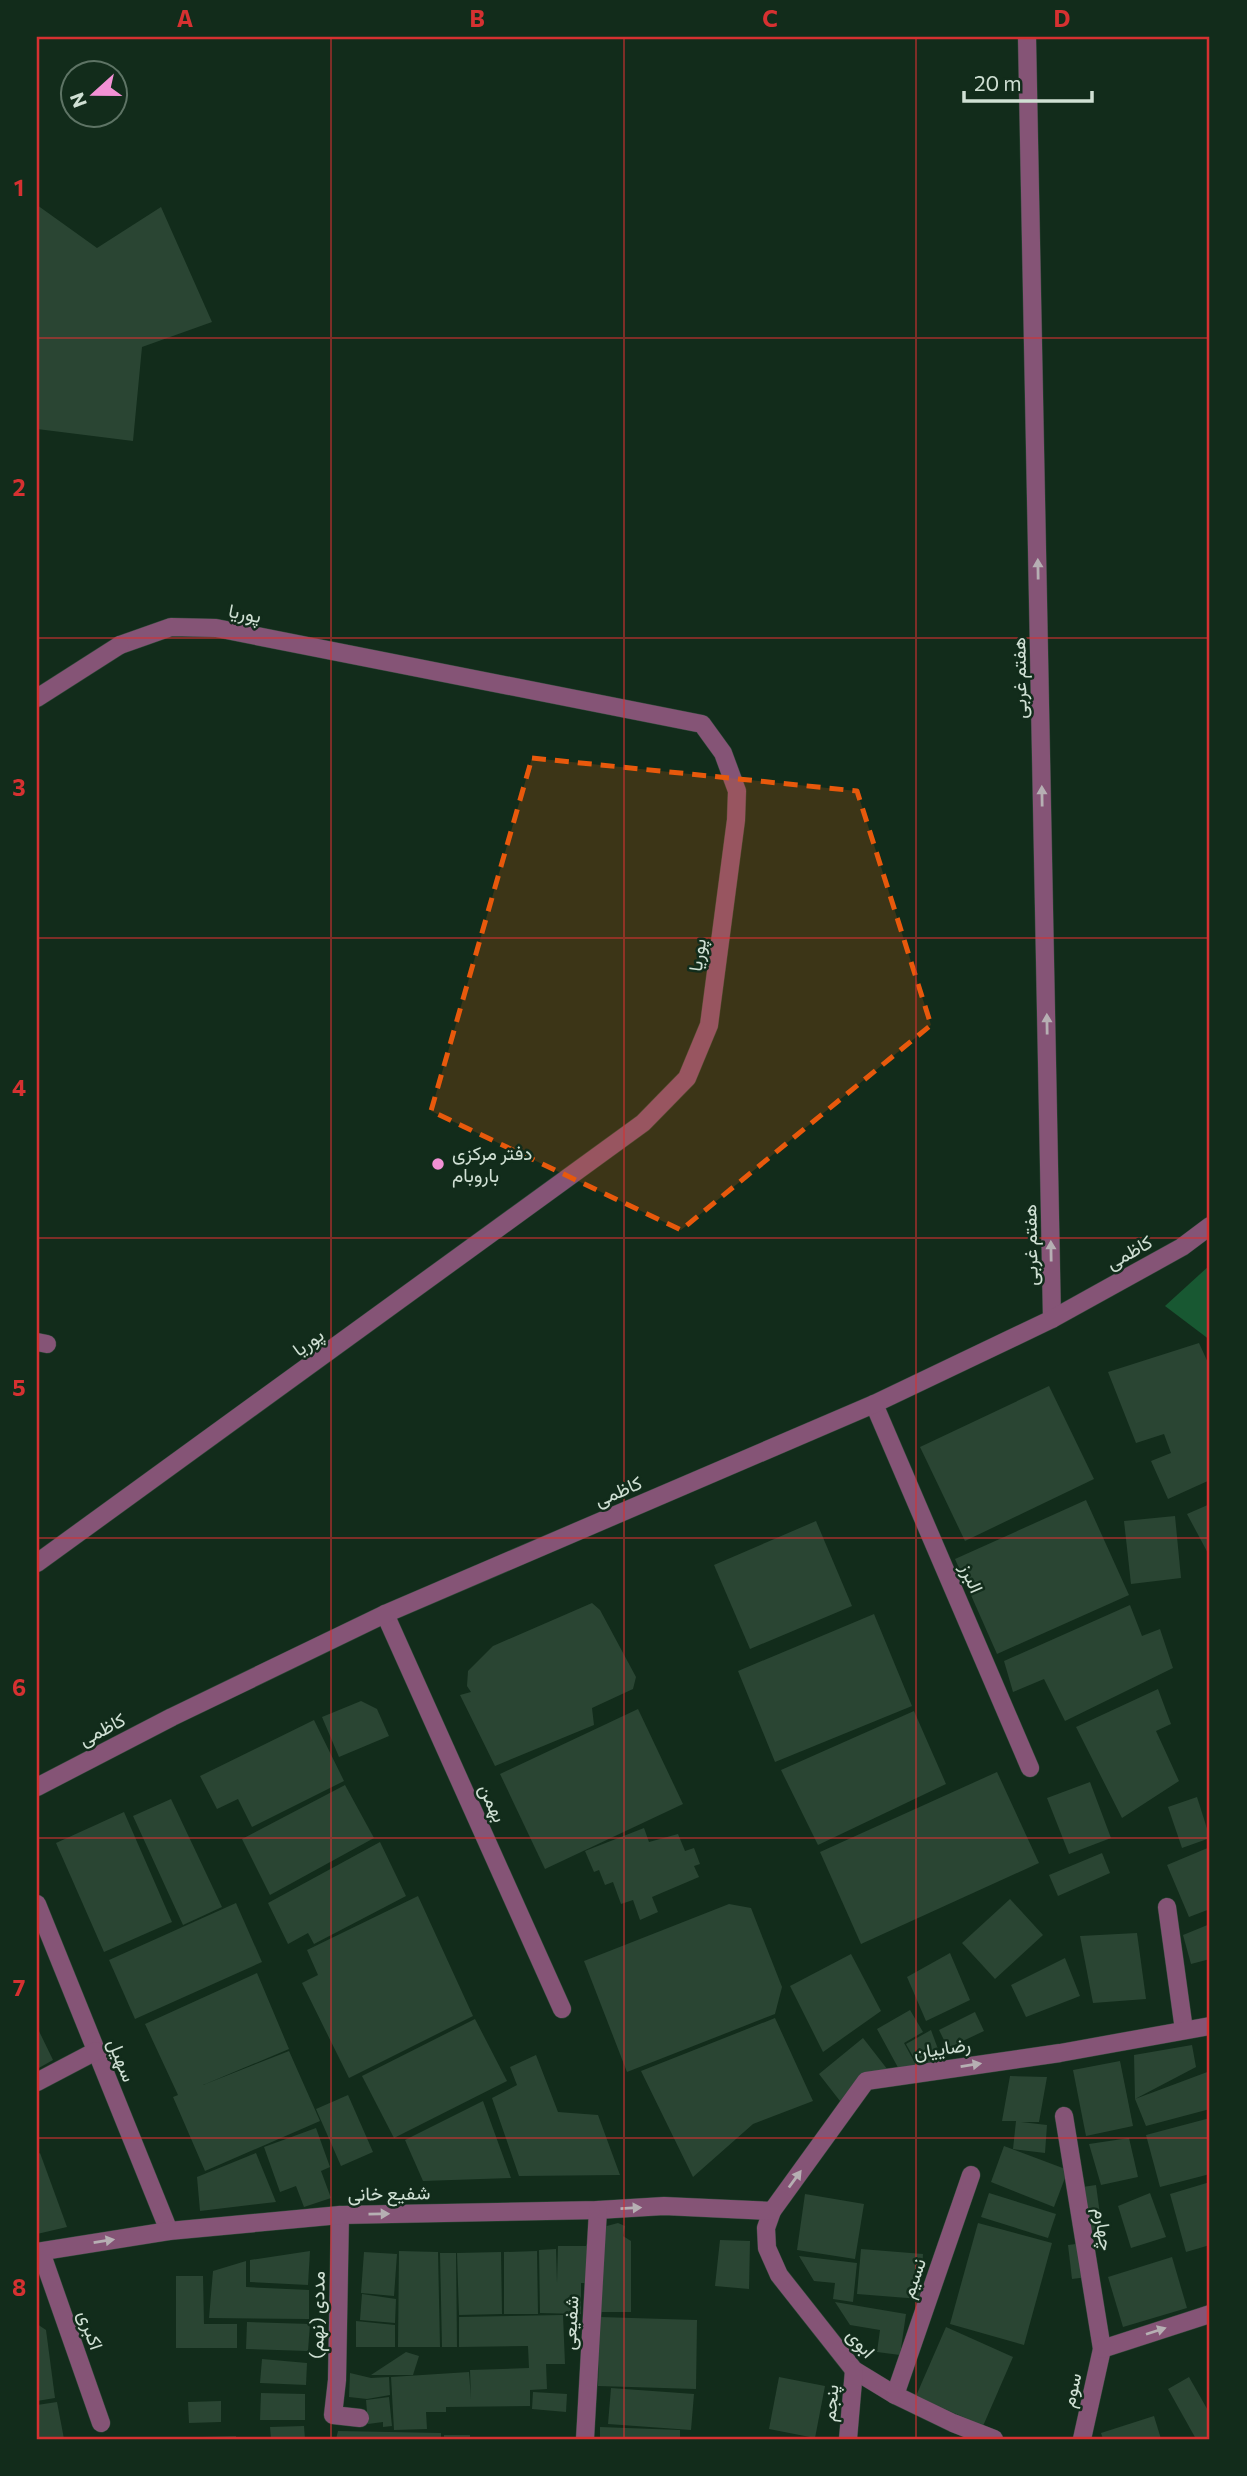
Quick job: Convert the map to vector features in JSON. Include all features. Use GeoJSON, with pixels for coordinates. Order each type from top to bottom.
{"type":"FeatureCollection","features":[{"type":"Feature","properties":{"kind":"street","name":"هفتم غربی"},"geometry":{"type":"LineString","coordinates":[[1027,37],[1052,1319]]}},
{"type":"Feature","properties":{"kind":"street","name":"پوریا"},"geometry":{"type":"LineString","coordinates":[[37,698],[120,645],[171,627],[216,628],[702,724],[723,754],[737,791],[736,820],[709,1026],[687,1078],[643,1124],[37,1563]]}},
{"type":"Feature","properties":{"kind":"street","name":"کاظمی"},"geometry":{"type":"LineString","coordinates":[[37,1787],[172,1717],[385,1614],[874,1404],[1052,1319],[1182,1247],[1210,1226]]}},
{"type":"Feature","properties":{"kind":"street","name":"البرز"},"geometry":{"type":"LineString","coordinates":[[874,1404],[1030,1768]]}},
{"type":"Feature","properties":{"kind":"street","name":"بهمن"},"geometry":{"type":"LineString","coordinates":[[385,1614],[562,2009]]}},
{"type":"Feature","properties":{"kind":"street","name":"سهیل"},"geometry":{"type":"LineString","coordinates":[[37,1904],[169,2231]]}},
{"type":"Feature","properties":{"kind":"street"},"geometry":{"type":"LineString","coordinates":[[1167,1907],[1184,2030]]}},
{"type":"Feature","properties":{"kind":"street","name":"رضاییان"},"geometry":{"type":"LineString","coordinates":[[772,2211],[866,2081],[1060,2053],[1210,2026]]}},
{"type":"Feature","properties":{"kind":"street"},"geometry":{"type":"LineString","coordinates":[[37,2082],[96,2051]]}},
{"type":"Feature","properties":{"kind":"street","name":"چهارم"},"geometry":{"type":"LineString","coordinates":[[1064,2116],[1102,2349]]}},
{"type":"Feature","properties":{"kind":"street","name":"نسیم"},"geometry":{"type":"LineString","coordinates":[[895,2395],[971,2175]]}},
{"type":"Feature","properties":{"kind":"street","name":"شفیع خانی"},"geometry":{"type":"LineString","coordinates":[[39,2252],[169,2231],[340,2215],[598,2210],[664,2206],[772,2211]]}},
{"type":"Feature","properties":{"kind":"street","name":"شفیعی"},"geometry":{"type":"LineString","coordinates":[[584,2439],[598,2210]]}},
{"type":"Feature","properties":{"kind":"street","name":"ابوی"},"geometry":{"type":"LineString","coordinates":[[772,2211],[766,2228],[767,2248],[779,2275],[854,2371],[895,2395],[994,2439]]}},
{"type":"Feature","properties":{"kind":"street","name":"مددی (نهم)"},"geometry":{"type":"LineString","coordinates":[[340,2215],[337,2380],[333,2415],[360,2418]]}},
{"type":"Feature","properties":{"kind":"street","name":"اکبری"},"geometry":{"type":"LineString","coordinates":[[39,2252],[101,2423]]}},
{"type":"Feature","properties":{"kind":"street"},"geometry":{"type":"LineString","coordinates":[[1102,2349],[1210,2314]]}},
{"type":"Feature","properties":{"kind":"street","name":"سوم"},"geometry":{"type":"LineString","coordinates":[[1082,2439],[1102,2349]]}},
{"type":"Feature","properties":{"kind":"street","name":"پنجم"},"geometry":{"type":"LineString","coordinates":[[848,2439],[854,2371]]}},
{"type":"Feature","properties":{"kind":"highlighted area"},"geometry":{"type":"Polygon","coordinates":[[[532,758],[857,791],[931,1025],[681,1230],[431,1111],[532,758]]]}},
{"type":"Feature","properties":{"kind":"green space"},"geometry":{"type":"Polygon","coordinates":[[[1210,1265],[1210,1340],[1165,1306],[1210,1265]]]}},
{"type":"Feature","properties":{"kind":"building"},"geometry":{"type":"Polygon","coordinates":[[[37,205],[97,248],[161,207],[212,322],[142,347],[133,441],[37,429],[37,205]]]}},
{"type":"Feature","properties":{"kind":"building"},"geometry":{"type":"Polygon","coordinates":[[[1199,1343],[1210,1367],[1210,1480],[1168,1499],[1151,1461],[1171,1453],[1164,1434],[1136,1443],[1108,1372],[1199,1343]]]}},
{"type":"Feature","properties":{"kind":"building"},"geometry":{"type":"Polygon","coordinates":[[[1049,1386],[1094,1479],[965,1541],[920,1447],[1049,1386]]]}},
{"type":"Feature","properties":{"kind":"building"},"geometry":{"type":"Polygon","coordinates":[[[1086,1500],[1129,1595],[997,1654],[955,1559],[1086,1500]]]}},
{"type":"Feature","properties":{"kind":"building"},"geometry":{"type":"Polygon","coordinates":[[[1210,1504],[1210,1557],[1187,1514],[1210,1504]]]}},
{"type":"Feature","properties":{"kind":"building"},"geometry":{"type":"Polygon","coordinates":[[[1175,1516],[1181,1578],[1131,1584],[1124,1521],[1175,1516]]]}},
{"type":"Feature","properties":{"kind":"building"},"geometry":{"type":"Polygon","coordinates":[[[816,1521],[852,1606],[750,1649],[714,1565],[816,1521]]]}},
{"type":"Feature","properties":{"kind":"building"},"geometry":{"type":"Polygon","coordinates":[[[592,1603],[600,1610],[636,1677],[633,1689],[592,1708],[594,1725],[495,1766],[460,1695],[471,1692],[467,1686],[468,1671],[493,1646],[592,1603]]]}},
{"type":"Feature","properties":{"kind":"building"},"geometry":{"type":"Polygon","coordinates":[[[1130,1605],[1142,1636],[1160,1629],[1173,1668],[1065,1721],[1044,1679],[1013,1692],[1004,1661],[1130,1605]]]}},
{"type":"Feature","properties":{"kind":"building"},"geometry":{"type":"Polygon","coordinates":[[[874,1614],[912,1706],[775,1762],[738,1671],[874,1614]]]}},
{"type":"Feature","properties":{"kind":"building"},"geometry":{"type":"Polygon","coordinates":[[[1158,1689],[1171,1724],[1156,1731],[1179,1781],[1122,1818],[1076,1727],[1158,1689]]]}},
{"type":"Feature","properties":{"kind":"building"},"geometry":{"type":"Polygon","coordinates":[[[361,1701],[377,1709],[389,1736],[339,1757],[322,1717],[361,1701]]]}},
{"type":"Feature","properties":{"kind":"building"},"geometry":{"type":"Polygon","coordinates":[[[638,1709],[683,1804],[545,1869],[500,1774],[638,1709]]]}},
{"type":"Feature","properties":{"kind":"building"},"geometry":{"type":"Polygon","coordinates":[[[914,1711],[946,1784],[818,1845],[781,1770],[914,1711]]]}},
{"type":"Feature","properties":{"kind":"building"},"geometry":{"type":"Polygon","coordinates":[[[314,1720],[344,1781],[252,1827],[238,1799],[217,1809],[200,1776],[314,1720]]]}},
{"type":"Feature","properties":{"kind":"building"},"geometry":{"type":"Polygon","coordinates":[[[997,1772],[1039,1863],[861,1944],[820,1852],[997,1772]]]}},
{"type":"Feature","properties":{"kind":"building"},"geometry":{"type":"Polygon","coordinates":[[[1090,1782],[1111,1838],[1069,1854],[1047,1798],[1090,1782]]]}},
{"type":"Feature","properties":{"kind":"building"},"geometry":{"type":"Polygon","coordinates":[[[345,1785],[374,1838],[270,1895],[242,1839],[345,1785]]]}},
{"type":"Feature","properties":{"kind":"building"},"geometry":{"type":"Polygon","coordinates":[[[1197,1797],[1210,1838],[1182,1848],[1168,1807],[1197,1797]]]}},
{"type":"Feature","properties":{"kind":"building"},"geometry":{"type":"Polygon","coordinates":[[[171,1799],[222,1907],[183,1925],[133,1816],[171,1799]]]}},
{"type":"Feature","properties":{"kind":"building"},"geometry":{"type":"Polygon","coordinates":[[[124,1812],[172,1922],[104,1952],[56,1843],[124,1812]]]}},
{"type":"Feature","properties":{"kind":"building"},"geometry":{"type":"Polygon","coordinates":[[[644,1828],[649,1842],[678,1834],[685,1851],[694,1848],[700,1864],[694,1866],[699,1877],[652,1897],[658,1912],[640,1920],[633,1900],[621,1904],[613,1882],[605,1885],[599,1870],[594,1872],[585,1851],[644,1828]]]}},
{"type":"Feature","properties":{"kind":"building"},"geometry":{"type":"Polygon","coordinates":[[[380,1842],[406,1896],[314,1944],[308,1933],[288,1944],[268,1903],[380,1842]]]}},
{"type":"Feature","properties":{"kind":"building"},"geometry":{"type":"Polygon","coordinates":[[[1210,1847],[1210,1909],[1189,1917],[1167,1865],[1210,1847]]]}},
{"type":"Feature","properties":{"kind":"building"},"geometry":{"type":"Polygon","coordinates":[[[1102,1853],[1110,1873],[1058,1896],[1049,1875],[1102,1853]]]}},
{"type":"Feature","properties":{"kind":"building"},"geometry":{"type":"Polygon","coordinates":[[[418,1896],[473,2016],[349,2078],[302,1983],[318,1975],[307,1950],[418,1896]]]}},
{"type":"Feature","properties":{"kind":"building"},"geometry":{"type":"Polygon","coordinates":[[[1010,1899],[1043,1935],[995,1979],[962,1943],[1010,1899]]]}},
{"type":"Feature","properties":{"kind":"building"},"geometry":{"type":"Polygon","coordinates":[[[236,1903],[262,1962],[135,2019],[109,1960],[236,1903]]]}},
{"type":"Feature","properties":{"kind":"building"},"geometry":{"type":"Polygon","coordinates":[[[729,1904],[751,1908],[782,1987],[775,2014],[627,2072],[584,1961],[729,1904]]]}},
{"type":"Feature","properties":{"kind":"building"},"geometry":{"type":"Polygon","coordinates":[[[1210,1924],[1210,1959],[1191,1964],[1183,1935],[1210,1924]]]}},
{"type":"Feature","properties":{"kind":"building"},"geometry":{"type":"Polygon","coordinates":[[[1137,1933],[1146,1999],[1093,2003],[1080,1936],[1137,1933]]]}},
{"type":"Feature","properties":{"kind":"building"},"geometry":{"type":"Polygon","coordinates":[[[950,1953],[970,2000],[926,2021],[907,1977],[950,1953]]]}},
{"type":"Feature","properties":{"kind":"building"},"geometry":{"type":"Polygon","coordinates":[[[851,1954],[881,2011],[823,2052],[790,1986],[851,1954]]]}},
{"type":"Feature","properties":{"kind":"building"},"geometry":{"type":"Polygon","coordinates":[[[1065,1958],[1080,1996],[1026,2017],[1011,1985],[1065,1958]]]}},
{"type":"Feature","properties":{"kind":"building"},"geometry":{"type":"Polygon","coordinates":[[[257,1973],[289,2049],[203,2085],[289,2051],[320,2121],[205,2171],[173,2097],[178,2095],[145,2024],[257,1973]]]}},
{"type":"Feature","properties":{"kind":"building"},"geometry":{"type":"Polygon","coordinates":[[[910,2010],[923,2032],[904,2043],[916,2065],[901,2073],[877,2029],[910,2010]]]}},
{"type":"Feature","properties":{"kind":"building"},"geometry":{"type":"Polygon","coordinates":[[[975,2012],[984,2031],[948,2048],[939,2030],[975,2012]]]}},
{"type":"Feature","properties":{"kind":"building"},"geometry":{"type":"Polygon","coordinates":[[[775,2018],[813,2101],[753,2124],[693,2177],[641,2071],[775,2018]]]}},
{"type":"Feature","properties":{"kind":"building"},"geometry":{"type":"Polygon","coordinates":[[[475,2019],[507,2081],[394,2138],[362,2076],[475,2019]]]}},
{"type":"Feature","properties":{"kind":"building"},"geometry":{"type":"Polygon","coordinates":[[[37,2027],[53,2060],[37,2069],[37,2027]]]}},
{"type":"Feature","properties":{"kind":"building"},"geometry":{"type":"Polygon","coordinates":[[[931,2030],[942,2060],[920,2069],[906,2044],[931,2030]]]}},
{"type":"Feature","properties":{"kind":"building"},"geometry":{"type":"Polygon","coordinates":[[[863,2038],[891,2074],[847,2110],[819,2074],[863,2038]]]}},
{"type":"Feature","properties":{"kind":"building"},"geometry":{"type":"Polygon","coordinates":[[[1192,2045],[1196,2067],[1135,2099],[1134,2055],[1192,2045]]]}},
{"type":"Feature","properties":{"kind":"building"},"geometry":{"type":"Polygon","coordinates":[[[536,2055],[558,2112],[598,2115],[620,2175],[519,2176],[492,2098],[517,2085],[510,2067],[536,2055]]]}},
{"type":"Feature","properties":{"kind":"building"},"geometry":{"type":"Polygon","coordinates":[[[1120,2061],[1133,2126],[1086,2136],[1073,2070],[1120,2061]]]}},
{"type":"Feature","properties":{"kind":"building"},"geometry":{"type":"Polygon","coordinates":[[[1210,2071],[1210,2109],[1146,2126],[1135,2099],[1210,2071]]]}},
{"type":"Feature","properties":{"kind":"building"},"geometry":{"type":"Polygon","coordinates":[[[1010,2076],[1047,2077],[1039,2122],[1021,2122],[1047,2125],[1045,2153],[1013,2149],[1016,2121],[1002,2121],[1010,2076]]]}},
{"type":"Feature","properties":{"kind":"building"},"geometry":{"type":"Polygon","coordinates":[[[348,2095],[373,2152],[341,2166],[316,2109],[348,2095]]]}},
{"type":"Feature","properties":{"kind":"building"},"geometry":{"type":"Polygon","coordinates":[[[483,2101],[511,2178],[423,2181],[405,2140],[483,2101]]]}},
{"type":"Feature","properties":{"kind":"building"},"geometry":{"type":"Polygon","coordinates":[[[1210,2118],[1210,2174],[1160,2187],[1146,2135],[1210,2118]]]}},
{"type":"Feature","properties":{"kind":"building"},"geometry":{"type":"Polygon","coordinates":[[[316,2128],[330,2167],[321,2171],[331,2198],[304,2207],[296,2186],[280,2192],[264,2147],[316,2128]]]}},
{"type":"Feature","properties":{"kind":"building"},"geometry":{"type":"Polygon","coordinates":[[[1129,2138],[1138,2177],[1101,2185],[1089,2144],[1129,2138]]]}},
{"type":"Feature","properties":{"kind":"building"},"geometry":{"type":"Polygon","coordinates":[[[1004,2146],[1068,2170],[1054,2207],[991,2182],[1004,2146]]]}},
{"type":"Feature","properties":{"kind":"building"},"geometry":{"type":"Polygon","coordinates":[[[40,2153],[67,2227],[37,2234],[37,2155],[40,2153]]]}},
{"type":"Feature","properties":{"kind":"building"},"geometry":{"type":"Polygon","coordinates":[[[256,2153],[276,2202],[200,2211],[197,2177],[256,2153]]]}},
{"type":"Feature","properties":{"kind":"building"},"geometry":{"type":"Polygon","coordinates":[[[1210,2182],[1210,2245],[1186,2252],[1170,2194],[1210,2182]]]}},
{"type":"Feature","properties":{"kind":"building"},"geometry":{"type":"Polygon","coordinates":[[[1096,2185],[1102,2229],[1083,2231],[1076,2188],[1096,2185]]]}},
{"type":"Feature","properties":{"kind":"building"},"geometry":{"type":"Polygon","coordinates":[[[989,2193],[1056,2214],[1048,2238],[981,2217],[989,2193]]]}},
{"type":"Feature","properties":{"kind":"building"},"geometry":{"type":"Polygon","coordinates":[[[1150,2193],[1166,2237],[1131,2248],[1118,2206],[1150,2193]]]}},
{"type":"Feature","properties":{"kind":"building"},"geometry":{"type":"Polygon","coordinates":[[[805,2194],[864,2204],[855,2259],[797,2250],[805,2194]]]}},
{"type":"Feature","properties":{"kind":"building"},"geometry":{"type":"Polygon","coordinates":[[[618,2223],[625,2226],[623,2236],[631,2241],[631,2312],[589,2312],[590,2283],[581,2283],[581,2314],[540,2313],[539,2250],[556,2249],[557,2283],[558,2246],[586,2246],[592,2233],[618,2223]]]}},
{"type":"Feature","properties":{"kind":"building"},"geometry":{"type":"Polygon","coordinates":[[[978,2223],[1052,2243],[1024,2345],[950,2324],[978,2223]]]}},
{"type":"Feature","properties":{"kind":"building"},"geometry":{"type":"Polygon","coordinates":[[[720,2240],[750,2241],[749,2289],[715,2286],[720,2240]]]}},
{"type":"Feature","properties":{"kind":"building"},"geometry":{"type":"Polygon","coordinates":[[[1092,2242],[1096,2276],[1072,2279],[1068,2245],[1092,2242]]]}},
{"type":"Feature","properties":{"kind":"building"},"geometry":{"type":"Polygon","coordinates":[[[861,2249],[923,2254],[920,2299],[857,2294],[861,2249]]]}},
{"type":"Feature","properties":{"kind":"building"},"geometry":{"type":"Polygon","coordinates":[[[310,2251],[308,2285],[250,2282],[250,2260],[310,2251]]]}},
{"type":"Feature","properties":{"kind":"building"},"geometry":{"type":"Polygon","coordinates":[[[399,2251],[438,2252],[440,2347],[398,2347],[399,2251]]]}},
{"type":"Feature","properties":{"kind":"building"},"geometry":{"type":"Polygon","coordinates":[[[537,2251],[538,2314],[504,2314],[504,2252],[537,2251]]]}},
{"type":"Feature","properties":{"kind":"building"},"geometry":{"type":"Polygon","coordinates":[[[364,2252],[397,2254],[394,2296],[361,2293],[364,2252]]]}},
{"type":"Feature","properties":{"kind":"building"},"geometry":{"type":"Polygon","coordinates":[[[501,2252],[502,2314],[459,2315],[457,2253],[501,2252]]]}},
{"type":"Feature","properties":{"kind":"building"},"geometry":{"type":"Polygon","coordinates":[[[440,2253],[456,2253],[457,2347],[442,2347],[440,2253]]]}},
{"type":"Feature","properties":{"kind":"building"},"geometry":{"type":"Polygon","coordinates":[[[799,2256],[857,2263],[853,2302],[833,2299],[835,2283],[814,2281],[799,2256]]]}},
{"type":"Feature","properties":{"kind":"building"},"geometry":{"type":"Polygon","coordinates":[[[1172,2257],[1187,2308],[1123,2327],[1108,2277],[1172,2257]]]}},
{"type":"Feature","properties":{"kind":"building"},"geometry":{"type":"Polygon","coordinates":[[[246,2261],[246,2287],[309,2290],[309,2319],[209,2318],[213,2271],[246,2261]]]}},
{"type":"Feature","properties":{"kind":"building"},"geometry":{"type":"Polygon","coordinates":[[[176,2276],[203,2276],[204,2324],[237,2324],[237,2348],[176,2348],[176,2276]]]}},
{"type":"Feature","properties":{"kind":"building"},"geometry":{"type":"Polygon","coordinates":[[[362,2294],[396,2299],[395,2323],[360,2320],[362,2294]]]}},
{"type":"Feature","properties":{"kind":"building"},"geometry":{"type":"Polygon","coordinates":[[[835,2302],[906,2314],[900,2355],[877,2352],[880,2330],[850,2325],[835,2302]]]}},
{"type":"Feature","properties":{"kind":"building"},"geometry":{"type":"Polygon","coordinates":[[[563,2315],[565,2364],[546,2364],[547,2389],[530,2390],[530,2406],[446,2407],[446,2412],[426,2412],[427,2429],[394,2430],[391,2377],[469,2372],[471,2399],[470,2370],[529,2368],[528,2346],[459,2347],[459,2317],[563,2315]]]}},
{"type":"Feature","properties":{"kind":"building"},"geometry":{"type":"Polygon","coordinates":[[[600,2317],[697,2320],[696,2389],[598,2386],[600,2317]]]}},
{"type":"Feature","properties":{"kind":"building"},"geometry":{"type":"Polygon","coordinates":[[[356,2321],[395,2325],[395,2347],[356,2347],[356,2321]]]}},
{"type":"Feature","properties":{"kind":"building"},"geometry":{"type":"Polygon","coordinates":[[[247,2322],[310,2324],[308,2351],[246,2349],[247,2322]]]}},
{"type":"Feature","properties":{"kind":"building"},"geometry":{"type":"Polygon","coordinates":[[[37,2324],[46,2330],[55,2398],[37,2401],[37,2324]]]}},
{"type":"Feature","properties":{"kind":"building"},"geometry":{"type":"Polygon","coordinates":[[[946,2327],[1013,2357],[983,2426],[916,2396],[946,2327]]]}},
{"type":"Feature","properties":{"kind":"building"},"geometry":{"type":"Polygon","coordinates":[[[406,2352],[419,2356],[413,2375],[371,2375],[406,2352]]]}},
{"type":"Feature","properties":{"kind":"building"},"geometry":{"type":"Polygon","coordinates":[[[262,2359],[307,2363],[306,2385],[260,2383],[262,2359]]]}},
{"type":"Feature","properties":{"kind":"building"},"geometry":{"type":"Polygon","coordinates":[[[350,2373],[371,2378],[389,2377],[390,2395],[367,2399],[349,2397],[350,2373]]]}},
{"type":"Feature","properties":{"kind":"building"},"geometry":{"type":"Polygon","coordinates":[[[779,2377],[825,2386],[815,2438],[769,2429],[779,2377]]]}},
{"type":"Feature","properties":{"kind":"building"},"geometry":{"type":"Polygon","coordinates":[[[1189,2377],[1210,2414],[1210,2439],[1196,2439],[1168,2389],[1189,2377]]]}},
{"type":"Feature","properties":{"kind":"building"},"geometry":{"type":"Polygon","coordinates":[[[611,2388],[694,2394],[691,2430],[608,2424],[611,2388]]]}},
{"type":"Feature","properties":{"kind":"building"},"geometry":{"type":"Polygon","coordinates":[[[533,2392],[567,2394],[566,2412],[532,2409],[533,2392]]]}},
{"type":"Feature","properties":{"kind":"building"},"geometry":{"type":"Polygon","coordinates":[[[261,2393],[305,2394],[305,2420],[260,2420],[261,2393]]]}},
{"type":"Feature","properties":{"kind":"building"},"geometry":{"type":"Polygon","coordinates":[[[389,2397],[392,2426],[383,2427],[383,2422],[368,2424],[366,2400],[389,2397]]]}},
{"type":"Feature","properties":{"kind":"building"},"geometry":{"type":"Polygon","coordinates":[[[221,2401],[221,2422],[189,2423],[188,2402],[221,2401]]]}},
{"type":"Feature","properties":{"kind":"building"},"geometry":{"type":"Polygon","coordinates":[[[57,2402],[64,2439],[37,2439],[37,2405],[57,2402]]]}},
{"type":"Feature","properties":{"kind":"building"},"geometry":{"type":"Polygon","coordinates":[[[1154,2416],[1161,2439],[1103,2439],[1101,2433],[1154,2416]]]}},
{"type":"Feature","properties":{"kind":"building"},"geometry":{"type":"Polygon","coordinates":[[[304,2426],[305,2439],[271,2439],[270,2427],[304,2426]]]}},
{"type":"Feature","properties":{"kind":"building"},"geometry":{"type":"Polygon","coordinates":[[[600,2427],[680,2430],[680,2439],[600,2439],[600,2427]]]}},
{"type":"Feature","properties":{"kind":"building"},"geometry":{"type":"Polygon","coordinates":[[[338,2431],[441,2433],[441,2439],[336,2439],[338,2431]]]}},
{"type":"Feature","properties":{"kind":"building"},"geometry":{"type":"Polygon","coordinates":[[[444,2435],[470,2435],[470,2439],[444,2439],[444,2435]]]}},
{"type":"Feature","properties":{"kind":"building"},"geometry":{"type":"Polygon","coordinates":[[[236,2436],[236,2439],[201,2439],[201,2437],[236,2436]]]}},
{"type":"Feature","properties":{"kind":"place","name":"دفتر مرکزی باروبام"},"geometry":{"type":"Point","coordinates":[438,1164]}}]}
